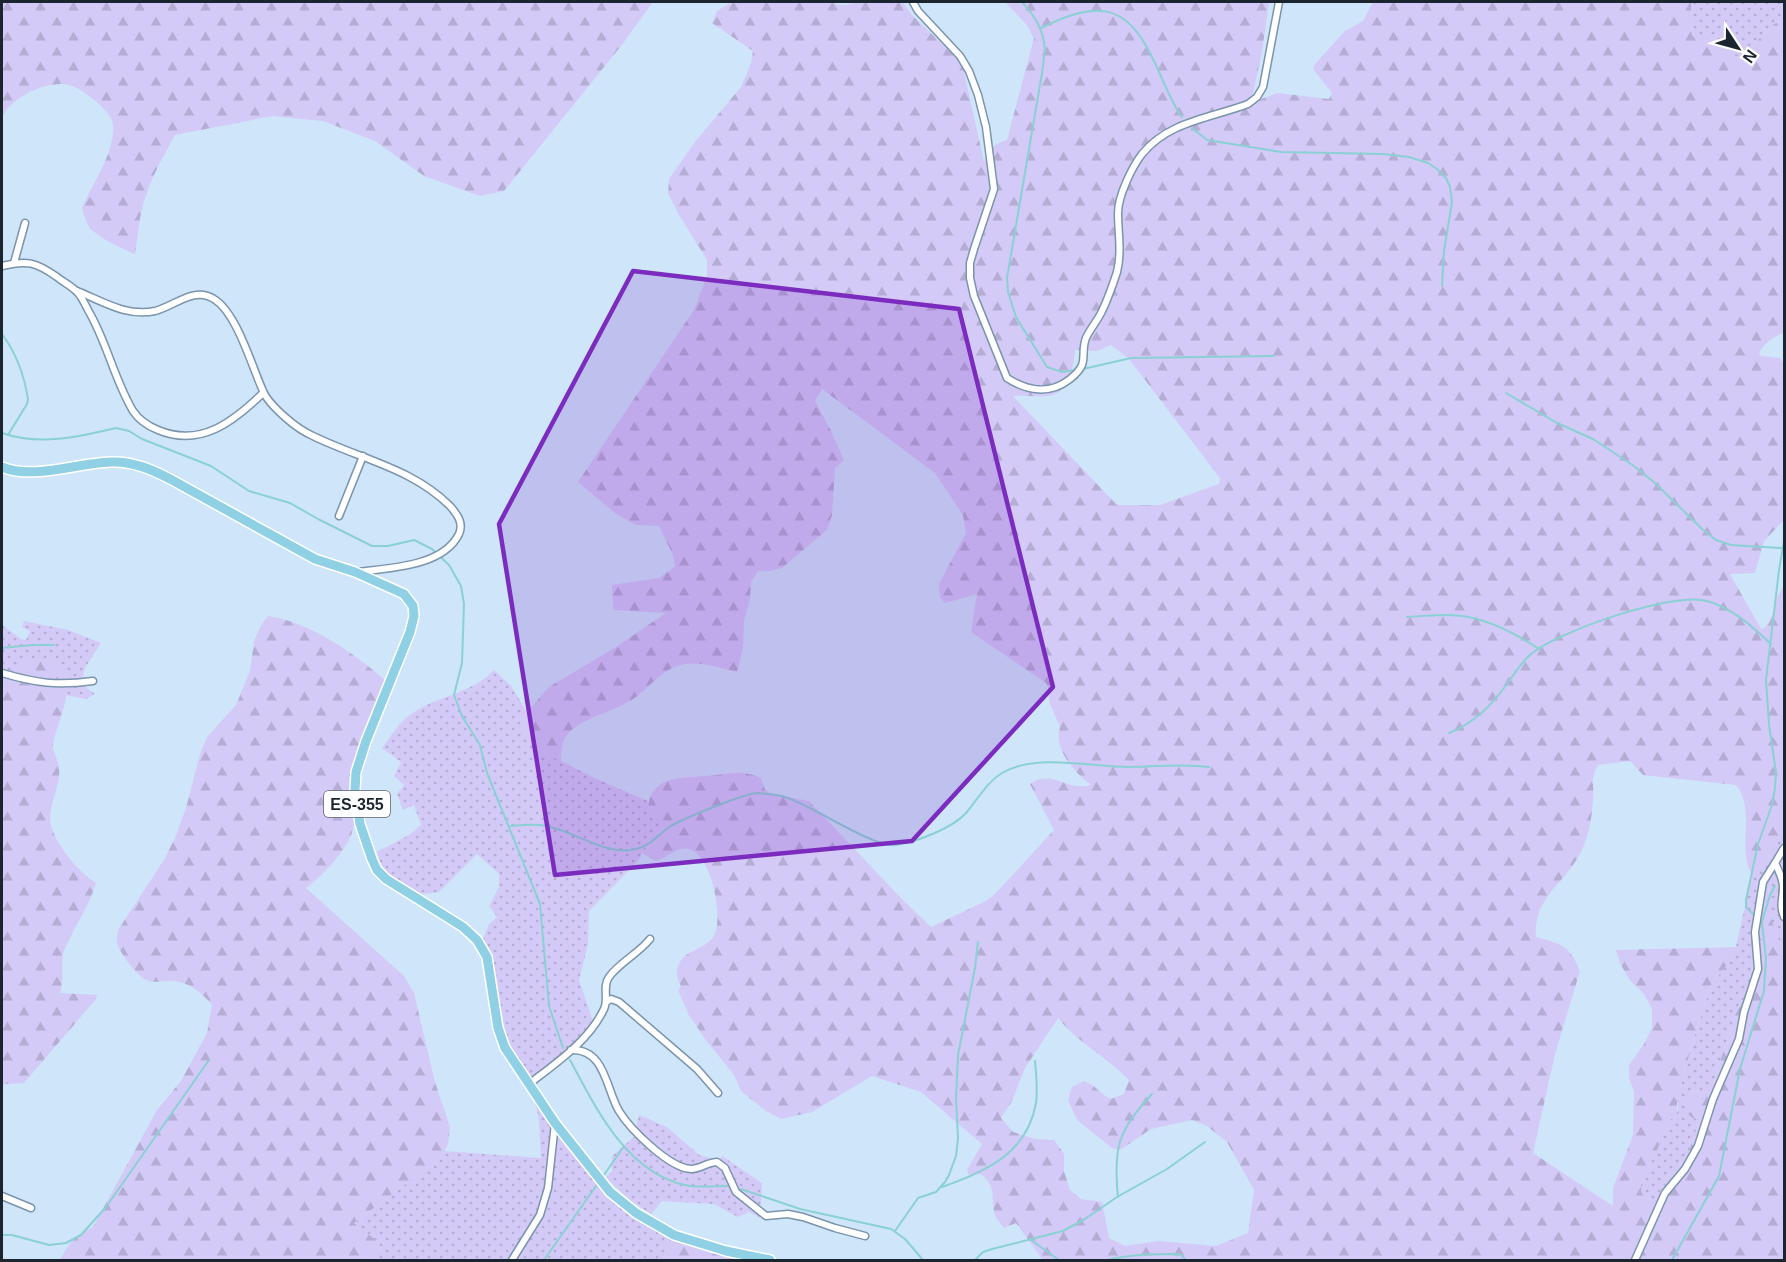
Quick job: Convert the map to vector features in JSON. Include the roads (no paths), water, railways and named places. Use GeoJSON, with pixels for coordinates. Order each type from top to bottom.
{"type":"FeatureCollection","features":[{"type":"Feature","properties":{"kind":"main road","name":"ES-355"},"geometry":{"type":"LineString","coordinates":[[2,467],[20,472],[114,462],[149,468],[315,559],[355,572],[404,594],[413,606],[414,616],[400,660],[358,761],[355,790],[366,846],[377,870],[410,896],[463,927],[483,948],[487,957],[498,1028],[505,1048],[555,1123],[610,1192],[636,1213],[674,1235],[726,1251],[770,1260]]}},
{"type":"Feature","properties":{"kind":"street"},"geometry":{"type":"LineString","coordinates":[[913,2],[918,11],[960,56],[969,70],[978,95],[986,128],[994,189],[972,256],[970,278],[974,296],[1007,378],[1018,386],[1031,390],[1054,388],[1076,374],[1083,364],[1083,350],[1087,337],[1103,310],[1117,272],[1121,245],[1118,211],[1130,175],[1142,154],[1155,141],[1175,127],[1248,104],[1257,97],[1263,87],[1279,2]]}},
{"type":"Feature","properties":{"kind":"street"},"geometry":{"type":"LineString","coordinates":[[14,263],[25,223]]}},
{"type":"Feature","properties":{"kind":"street"},"geometry":{"type":"LineString","coordinates":[[2,266],[26,262],[35,264],[77,291],[129,312],[156,310],[192,295],[206,295],[216,300],[239,333],[263,393],[276,408],[312,436],[416,479],[438,494],[460,520],[459,535],[451,545],[434,557],[417,564],[355,572]]}},
{"type":"Feature","properties":{"kind":"street"},"geometry":{"type":"LineString","coordinates":[[77,291],[98,326],[123,393],[134,413],[146,425],[174,435],[192,436],[213,431],[232,421],[263,393]]}},
{"type":"Feature","properties":{"kind":"street"},"geometry":{"type":"LineString","coordinates":[[339,516],[363,456]]}},
{"type":"Feature","properties":{"kind":"street"},"geometry":{"type":"LineString","coordinates":[[2,673],[62,685],[93,681]]}},
{"type":"Feature","properties":{"kind":"street"},"geometry":{"type":"LineString","coordinates":[[1635,1260],[1665,1193],[1685,1170],[1698,1146],[1713,1099],[1738,1039],[1758,969],[1756,923],[1764,882],[1785,848]]}},
{"type":"Feature","properties":{"kind":"street"},"geometry":{"type":"LineString","coordinates":[[1775,863],[1781,876],[1783,887],[1780,902],[1785,917]]}},
{"type":"Feature","properties":{"kind":"street"},"geometry":{"type":"LineString","coordinates":[[529,1084],[571,1050],[592,1028],[605,1008],[605,988],[608,978],[637,954],[650,939]]}},
{"type":"Feature","properties":{"kind":"street"},"geometry":{"type":"LineString","coordinates":[[606,1002],[610,999],[619,1002],[697,1069],[718,1093]]}},
{"type":"Feature","properties":{"kind":"street"},"geometry":{"type":"LineString","coordinates":[[571,1050],[583,1052],[600,1064],[620,1112],[653,1148],[676,1164],[691,1169],[717,1162],[725,1168],[736,1192],[766,1216],[788,1214],[803,1216],[865,1236]]}},
{"type":"Feature","properties":{"kind":"street"},"geometry":{"type":"LineString","coordinates":[[512,1260],[540,1215],[548,1188],[555,1123]]}},
{"type":"Feature","properties":{"kind":"street"},"geometry":{"type":"LineString","coordinates":[[2,1196],[31,1208]]}},
{"type":"Feature","properties":{"kind":"waterway"},"geometry":{"type":"LineString","coordinates":[[1022,2],[1038,23],[1045,49],[1007,278],[1008,292],[1016,317],[1047,367],[1062,372],[1077,370]]}},
{"type":"Feature","properties":{"kind":"waterway"},"geometry":{"type":"LineString","coordinates":[[1041,28],[1060,19],[1093,11],[1119,16],[1142,40],[1182,117]]}},
{"type":"Feature","properties":{"kind":"waterway"},"geometry":{"type":"LineString","coordinates":[[1192,128],[1207,140],[1281,152],[1383,154],[1409,157],[1428,163],[1446,178],[1452,202],[1444,251],[1442,286]]}},
{"type":"Feature","properties":{"kind":"waterway"},"geometry":{"type":"LineString","coordinates":[[2,334],[19,365],[28,399],[8,435]]}},
{"type":"Feature","properties":{"kind":"waterway"},"geometry":{"type":"LineString","coordinates":[[1083,369],[1131,358],[1274,356]]}},
{"type":"Feature","properties":{"kind":"waterway"},"geometry":{"type":"LineString","coordinates":[[1506,393],[1557,423],[1593,439],[1634,466],[1716,540],[1731,545],[1782,548]]}},
{"type":"Feature","properties":{"kind":"waterway"},"geometry":{"type":"LineString","coordinates":[[2,433],[44,440],[73,437],[116,428],[129,431],[142,439],[211,466],[249,491],[290,503],[372,546],[388,546],[414,540],[432,549],[449,565],[461,586],[464,604],[462,663],[454,695],[462,716],[480,745],[487,773],[540,904],[549,1006],[563,1048]]}},
{"type":"Feature","properties":{"kind":"waterway"},"geometry":{"type":"LineString","coordinates":[[1755,916],[1746,907],[1746,900],[1758,844],[1772,805],[1775,788],[1776,773],[1766,680],[1784,541]]}},
{"type":"Feature","properties":{"kind":"waterway"},"geometry":{"type":"LineString","coordinates":[[1449,733],[1466,724],[1488,707],[1530,655],[1564,635],[1588,625],[1643,608],[1669,602],[1707,601],[1733,613],[1771,644]]}},
{"type":"Feature","properties":{"kind":"waterway"},"geometry":{"type":"LineString","coordinates":[[1407,617],[1448,615],[1472,618],[1507,630],[1539,649]]}},
{"type":"Feature","properties":{"kind":"waterway"},"geometry":{"type":"LineString","coordinates":[[2,648],[54,645]]}},
{"type":"Feature","properties":{"kind":"waterway"},"geometry":{"type":"LineString","coordinates":[[509,826],[548,826],[615,850],[636,849],[654,840],[669,827],[699,813],[740,797],[758,793],[797,801],[873,840],[896,845],[924,838],[960,819],[992,781],[1015,767],[1047,762],[1128,767],[1179,765],[1209,767]]}},
{"type":"Feature","properties":{"kind":"waterway"},"geometry":{"type":"LineString","coordinates":[[1762,922],[1775,886]]}},
{"type":"Feature","properties":{"kind":"waterway"},"geometry":{"type":"LineString","coordinates":[[1672,1260],[1719,1176],[1740,1069],[1764,991],[1766,958],[1762,923],[1759,920]]}},
{"type":"Feature","properties":{"kind":"waterway"},"geometry":{"type":"LineString","coordinates":[[895,1231],[918,1198],[936,1192],[945,1182],[956,1156],[958,1055],[978,942]]}},
{"type":"Feature","properties":{"kind":"waterway"},"geometry":{"type":"LineString","coordinates":[[2,1235],[12,1235],[49,1245],[66,1243],[81,1235],[106,1207],[209,1060]]}},
{"type":"Feature","properties":{"kind":"waterway"},"geometry":{"type":"LineString","coordinates":[[570,1060],[615,1136],[646,1167],[664,1178],[685,1185],[727,1186]]}},
{"type":"Feature","properties":{"kind":"waterway"},"geometry":{"type":"LineString","coordinates":[[942,1187],[989,1167],[1014,1148],[1024,1135],[1036,1103],[1035,1061]]}},
{"type":"Feature","properties":{"kind":"waterway"},"geometry":{"type":"LineString","coordinates":[[1118,1197],[1116,1165],[1120,1141],[1132,1118],[1152,1094]]}},
{"type":"Feature","properties":{"kind":"waterway"},"geometry":{"type":"LineString","coordinates":[[975,1260],[983,1252],[992,1249],[1063,1231],[1167,1169],[1205,1142]]}},
{"type":"Feature","properties":{"kind":"waterway"},"geometry":{"type":"LineString","coordinates":[[604,1175],[624,1146]]}},
{"type":"Feature","properties":{"kind":"waterway"},"geometry":{"type":"LineString","coordinates":[[544,1260],[596,1186]]}},
{"type":"Feature","properties":{"kind":"waterway"},"geometry":{"type":"LineString","coordinates":[[741,1189],[800,1209],[891,1229],[905,1239],[923,1260]]}},
{"type":"Feature","properties":{"kind":"waterway"},"geometry":{"type":"LineString","coordinates":[[1031,1240],[1059,1260]]}},
{"type":"Feature","properties":{"kind":"waterway"},"geometry":{"type":"LineString","coordinates":[[1107,1260],[1153,1254],[1180,1254],[1186,1260]]}}]}
